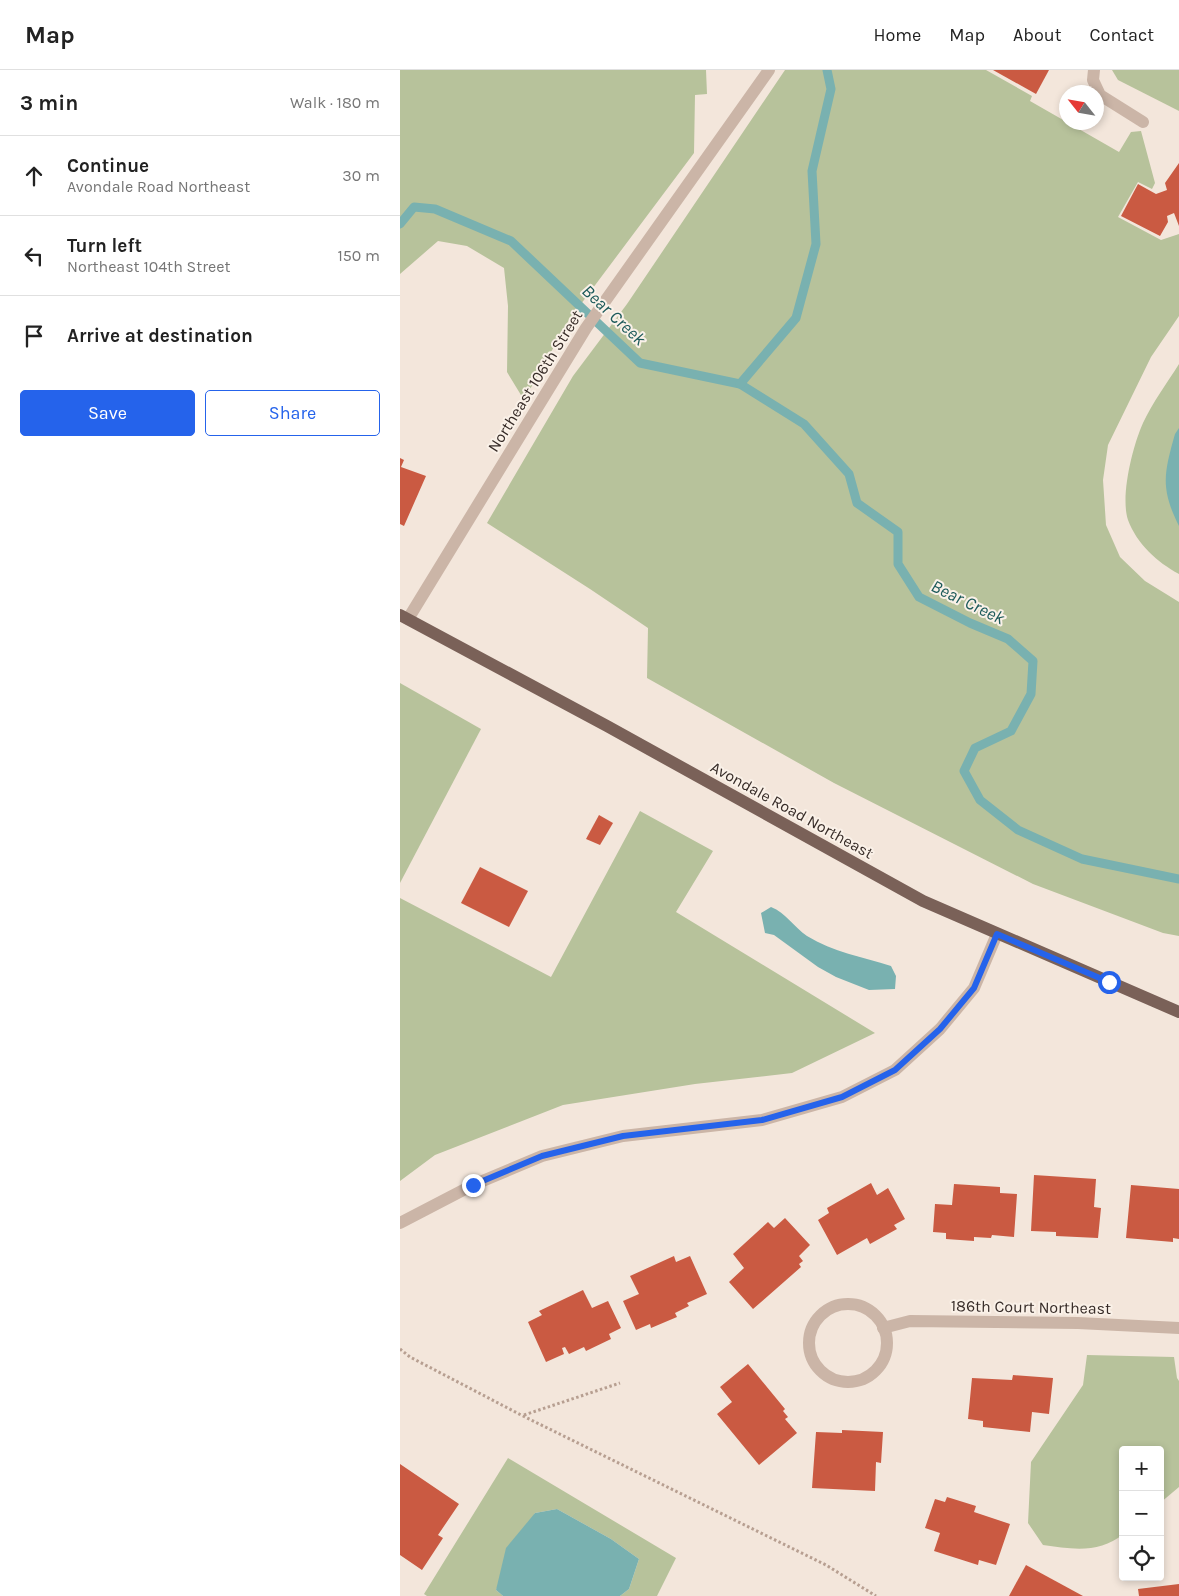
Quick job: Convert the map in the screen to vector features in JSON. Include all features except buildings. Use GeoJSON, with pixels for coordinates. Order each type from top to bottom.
{"type":"FeatureCollection","features":[{"type":"Feature","properties":{"kind":"main road","name":"Avondale Road Northeast"},"geometry":{"type":"LineString","coordinates":[[404,617],[607,726],[923,902],[1179,1012]]}},
{"type":"Feature","properties":{"kind":"street","name":"Northeast 106th Street"},"geometry":{"type":"LineString","coordinates":[[404,617],[586,328],[769,70]]}},
{"type":"Feature","properties":{"kind":"street"},"geometry":{"type":"LineString","coordinates":[[1094,70],[1093,80],[1100,95],[1143,122]]}},
{"type":"Feature","properties":{"kind":"street"},"geometry":{"type":"LineString","coordinates":[[400,1223],[473,1185],[542,1156],[623,1136],[762,1120],[842,1097],[895,1070],[940,1029],[974,988],[997,934]]}},
{"type":"Feature","properties":{"kind":"street"},"geometry":{"type":"LineString","coordinates":[[857,1305],[868,1309],[878,1317],[883,1328],[886,1340],[881,1363],[873,1372],[862,1379],[838,1380],[827,1376],[818,1368],[811,1357],[808,1346],[814,1322],[822,1313],[833,1306],[857,1305]]}},
{"type":"Feature","properties":{"kind":"street","name":"186th Court Northeast"},"geometry":{"type":"LineString","coordinates":[[883,1328],[910,1321],[1078,1323],[1179,1328]]}},
{"type":"Feature","properties":{"kind":"path"},"geometry":{"type":"LineString","coordinates":[[400,1349],[410,1357],[523,1416],[826,1565],[876,1596]]}},
{"type":"Feature","properties":{"kind":"path"},"geometry":{"type":"LineString","coordinates":[[523,1416],[620,1383]]}},
{"type":"Feature","properties":{"kind":"green space"},"geometry":{"type":"Polygon","coordinates":[[[400,70],[706,70],[707,94],[695,95],[694,153],[569,320],[524,400],[507,372],[508,306],[504,268],[467,246],[438,241],[400,274],[400,70]]]}},
{"type":"Feature","properties":{"kind":"green space"},"geometry":{"type":"Polygon","coordinates":[[[785,70],[986,70],[1032,96],[1030,101],[1059,118],[1059,130],[1081,130],[1119,152],[1131,132],[1141,131],[1155,183],[1152,189],[1138,182],[1118,217],[1161,240],[1179,234],[1179,316],[1151,357],[1108,445],[1103,480],[1106,525],[1120,557],[1145,581],[1179,602],[1179,936],[1163,933],[1033,884],[834,783],[647,678],[648,628],[487,523],[573,376],[627,304],[785,70]]]}},
{"type":"Feature","properties":{"kind":"green space"},"geometry":{"type":"Polygon","coordinates":[[[1112,70],[1179,70],[1179,111],[1118,80],[1112,70]]]}},
{"type":"Feature","properties":{"kind":"green space"},"geometry":{"type":"Polygon","coordinates":[[[1179,364],[1179,574],[1149,552],[1137,537],[1128,520],[1126,498],[1129,471],[1139,432],[1151,408],[1179,364]]]}},
{"type":"Feature","properties":{"kind":"green space"},"geometry":{"type":"Polygon","coordinates":[[[400,683],[481,729],[400,883],[400,683]]]}},
{"type":"Feature","properties":{"kind":"green space"},"geometry":{"type":"Polygon","coordinates":[[[640,811],[713,851],[676,912],[875,1033],[792,1073],[695,1084],[563,1105],[435,1155],[400,1181],[400,898],[551,977],[640,811]]]}},
{"type":"Feature","properties":{"kind":"green space"},"geometry":{"type":"Polygon","coordinates":[[[1087,1355],[1174,1357],[1179,1381],[1179,1487],[1164,1500],[1164,1446],[1119,1446],[1119,1537],[1105,1545],[1085,1549],[1043,1545],[1028,1523],[1031,1462],[1083,1385],[1087,1355]]]}},
{"type":"Feature","properties":{"kind":"green space"},"geometry":{"type":"Polygon","coordinates":[[[508,1458],[676,1558],[657,1596],[620,1596],[629,1589],[639,1559],[611,1539],[557,1509],[535,1513],[496,1590],[503,1596],[427,1596],[424,1594],[508,1458]]]}},
{"type":"Feature","properties":{"kind":"water"},"geometry":{"type":"Polygon","coordinates":[[[1179,428],[1179,526],[1166,490],[1166,470],[1175,434],[1179,428]]]}},
{"type":"Feature","properties":{"kind":"water"},"geometry":{"type":"Polygon","coordinates":[[[771,907],[817,942],[891,966],[896,976],[895,989],[869,990],[836,977],[818,967],[774,935],[765,933],[761,913],[771,907]]]}},
{"type":"Feature","properties":{"kind":"water"},"geometry":{"type":"Polygon","coordinates":[[[557,1509],[611,1539],[639,1559],[629,1589],[620,1596],[503,1596],[496,1590],[506,1548],[535,1513],[557,1509]]]}},
{"type":"Feature","properties":{"kind":"waterway"},"geometry":{"type":"LineString","coordinates":[[740,384],[796,318],[816,244],[812,171],[831,89],[827,70]]}},
{"type":"Feature","properties":{"kind":"waterway","name":"Bear Creek"},"geometry":{"type":"LineString","coordinates":[[400,224],[414,207],[435,209],[511,241],[640,363],[740,384],[804,424],[849,474],[857,503],[898,532],[898,564],[919,597],[970,623],[1008,639],[1033,661],[1031,694],[1011,731],[975,748],[964,771],[980,800],[1018,830],[1082,859],[1179,879]]}},
{"type":"Feature","properties":{"kind":"route"},"geometry":{"type":"LineString","coordinates":[[473,1185],[542,1156],[623,1136],[762,1120],[842,1097],[895,1070],[940,1029],[974,988],[997,934],[1057,958],[1109,982]]}}]}
